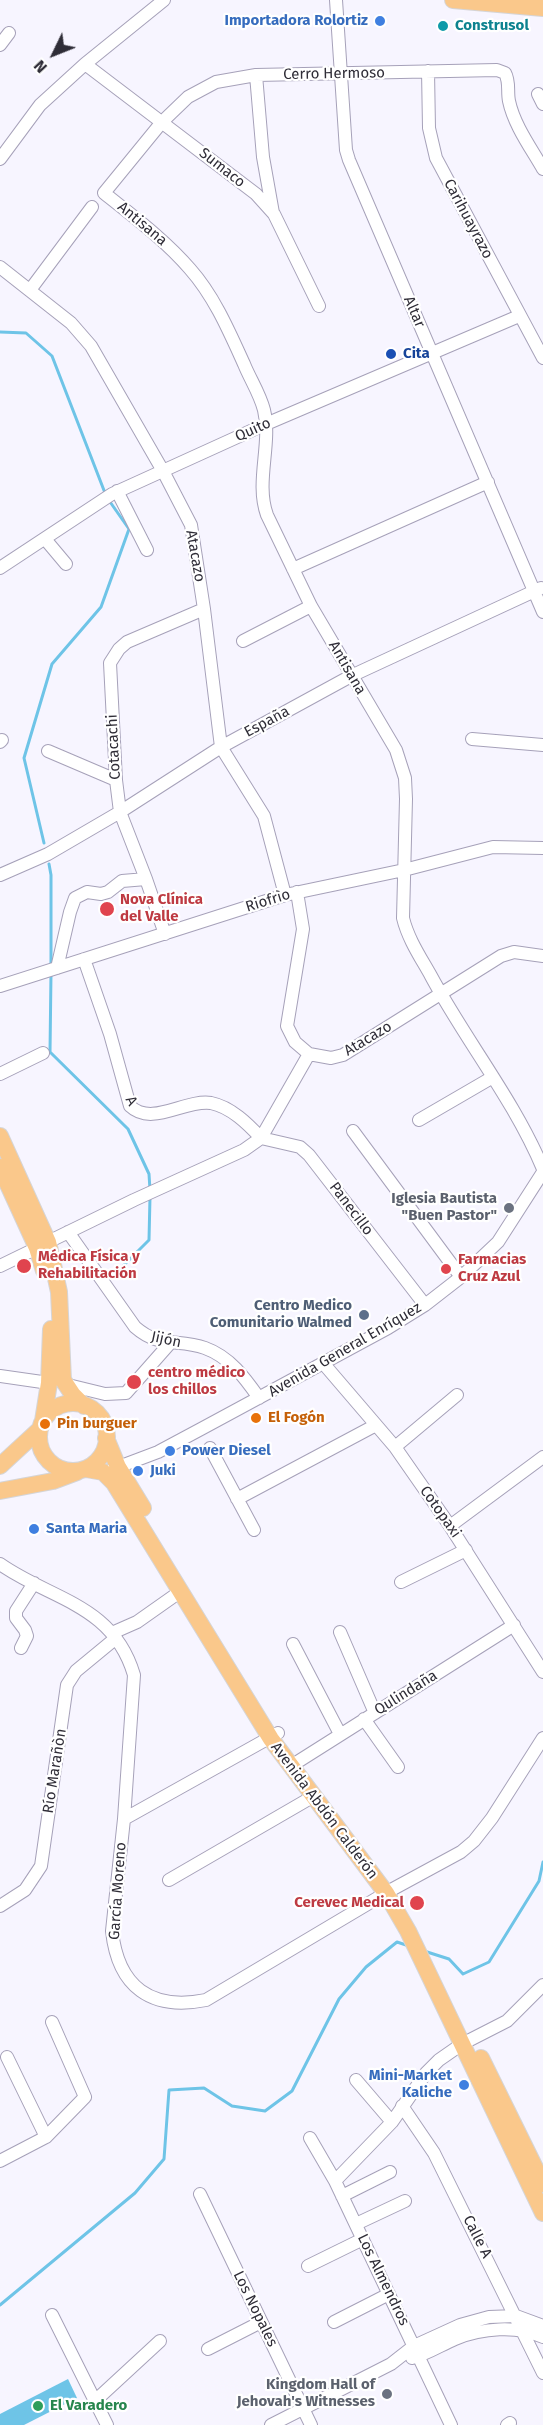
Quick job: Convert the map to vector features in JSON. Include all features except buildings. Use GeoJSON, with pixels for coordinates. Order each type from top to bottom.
{"type":"FeatureCollection","features":[{"type":"Feature","properties":{"kind":"main road"},"geometry":{"type":"LineString","coordinates":[[453,0],[538,5]]}},
{"type":"Feature","properties":{"kind":"main road"},"geometry":{"type":"LineString","coordinates":[[0,1136],[42,1245],[50,1297],[52,1347],[57,1383],[41,1425],[39,1444],[52,1464],[66,1470],[111,1469]]}},
{"type":"Feature","properties":{"kind":"main road"},"geometry":{"type":"LineString","coordinates":[[1,1171],[42,1245]]}},
{"type":"Feature","properties":{"kind":"main road"},"geometry":{"type":"LineString","coordinates":[[0,1491],[53,1481],[83,1469],[101,1456],[108,1443],[98,1415],[57,1383]]}},
{"type":"Feature","properties":{"kind":"main road"},"geometry":{"type":"LineString","coordinates":[[0,1466],[56,1408],[75,1404],[84,1406]]}},
{"type":"Feature","properties":{"kind":"main road","name":"Avenida Abdón Calderón"},"geometry":{"type":"LineString","coordinates":[[108,1443],[114,1483],[274,1736],[389,1892],[543,2184]]}},
{"type":"Feature","properties":{"kind":"main road","name":"Avenida Abdón Calderón"},"geometry":{"type":"LineString","coordinates":[[111,1469],[274,1736]]}},
{"type":"Feature","properties":{"kind":"main road","name":"Avenida Abdón Calderón"},"geometry":{"type":"LineString","coordinates":[[294,1764],[314,1796],[389,1892]]}},
{"type":"Feature","properties":{"kind":"main road","name":"Avenida Abdón Calderón"},"geometry":{"type":"LineString","coordinates":[[467,2042],[543,2211]]}},
{"type":"Feature","properties":{"kind":"street"},"geometry":{"type":"LineString","coordinates":[[0,159],[40,105],[85,64],[164,0]]}},
{"type":"Feature","properties":{"kind":"street","name":"Altar"},"geometry":{"type":"LineString","coordinates":[[336,0],[346,150],[349,160],[488,482],[539,589],[543,612]]}},
{"type":"Feature","properties":{"kind":"street"},"geometry":{"type":"LineString","coordinates":[[0,45],[9,33]]}},
{"type":"Feature","properties":{"kind":"street","name":"Sumaco"},"geometry":{"type":"LineString","coordinates":[[85,64],[255,194],[274,214],[319,306]]}},
{"type":"Feature","properties":{"kind":"street","name":"Cerro Hermoso"},"geometry":{"type":"LineString","coordinates":[[104,193],[162,122],[188,97],[216,82],[256,75],[497,70],[505,73],[508,79],[509,100],[516,121],[539,155],[543,169]]}},
{"type":"Feature","properties":{"kind":"street","name":"Carihuayrazo"},"geometry":{"type":"LineString","coordinates":[[428,71],[429,128],[436,158],[543,358]]}},
{"type":"Feature","properties":{"kind":"street"},"geometry":{"type":"LineString","coordinates":[[256,75],[263,157],[274,214]]}},
{"type":"Feature","properties":{"kind":"street","name":"Antisana"},"geometry":{"type":"LineString","coordinates":[[104,193],[169,247],[191,270],[212,299],[229,330],[264,409],[266,424],[264,507],[311,606],[396,750],[405,778],[404,924],[441,994],[493,1077],[543,1171]]}},
{"type":"Feature","properties":{"kind":"street"},"geometry":{"type":"LineString","coordinates":[[30,290],[92,207]]}},
{"type":"Feature","properties":{"kind":"street","name":"Atacazo"},"geometry":{"type":"LineString","coordinates":[[0,267],[70,323],[92,346],[191,525],[221,747],[264,816],[303,928],[287,1026],[295,1042],[309,1054],[331,1058],[343,1055],[501,956],[514,952],[543,956]]}},
{"type":"Feature","properties":{"kind":"street","name":"Quito"},"geometry":{"type":"LineString","coordinates":[[0,568],[115,493],[266,424],[519,316]]}},
{"type":"Feature","properties":{"kind":"street"},"geometry":{"type":"LineString","coordinates":[[294,569],[488,482]]}},
{"type":"Feature","properties":{"kind":"street"},"geometry":{"type":"LineString","coordinates":[[115,493],[147,550]]}},
{"type":"Feature","properties":{"kind":"street"},"geometry":{"type":"LineString","coordinates":[[45,539],[66,564]]}},
{"type":"Feature","properties":{"kind":"street","name":"España"},"geometry":{"type":"LineString","coordinates":[[0,875],[48,854],[120,812],[221,747],[351,676],[539,589]]}},
{"type":"Feature","properties":{"kind":"street"},"geometry":{"type":"LineString","coordinates":[[243,641],[311,606]]}},
{"type":"Feature","properties":{"kind":"street","name":"Cotacachi"},"geometry":{"type":"LineString","coordinates":[[165,934],[120,812],[116,780],[110,663],[127,642],[204,609]]}},
{"type":"Feature","properties":{"kind":"street"},"geometry":{"type":"LineString","coordinates":[[472,739],[543,745]]}},
{"type":"Feature","properties":{"kind":"street"},"geometry":{"type":"LineString","coordinates":[[48,751],[116,780]]}},
{"type":"Feature","properties":{"kind":"street","name":"Riofrìo"},"geometry":{"type":"LineString","coordinates":[[0,986],[291,894],[404,870],[493,847],[543,848]]}},
{"type":"Feature","properties":{"kind":"street"},"geometry":{"type":"LineString","coordinates":[[52,970],[75,898],[87,892],[100,894],[108,892],[122,881],[146,879]]}},
{"type":"Feature","properties":{"kind":"street","name":"A"},"geometry":{"type":"LineString","coordinates":[[84,959],[110,1034],[130,1106],[147,1115],[201,1102],[210,1103],[232,1112],[261,1138]]}},
{"type":"Feature","properties":{"kind":"street"},"geometry":{"type":"LineString","coordinates":[[0,1074],[43,1053]]}},
{"type":"Feature","properties":{"kind":"street"},"geometry":{"type":"LineString","coordinates":[[0,1266],[159,1188],[244,1150],[261,1138],[309,1054]]}},
{"type":"Feature","properties":{"kind":"street"},"geometry":{"type":"LineString","coordinates":[[419,1120],[493,1077]]}},
{"type":"Feature","properties":{"kind":"street"},"geometry":{"type":"LineString","coordinates":[[353,1131],[461,1277]]}},
{"type":"Feature","properties":{"kind":"street","name":"Panecillo"},"geometry":{"type":"LineString","coordinates":[[261,1138],[300,1147],[309,1155],[424,1305]]}},
{"type":"Feature","properties":{"kind":"street","name":"Avenida General Enríquez"},"geometry":{"type":"LineString","coordinates":[[111,1469],[158,1452],[323,1363],[424,1305],[461,1277],[506,1233],[543,1171]]}},
{"type":"Feature","properties":{"kind":"street","name":"Jijón"},"geometry":{"type":"LineString","coordinates":[[68,1232],[135,1328],[153,1340],[204,1347],[223,1357],[242,1375],[259,1398]]}},
{"type":"Feature","properties":{"kind":"street"},"geometry":{"type":"LineString","coordinates":[[0,1376],[57,1383],[105,1394],[126,1393],[171,1342]]}},
{"type":"Feature","properties":{"kind":"street","name":"Cotopaxi"},"geometry":{"type":"LineString","coordinates":[[323,1363],[395,1447],[466,1550],[543,1672]]}},
{"type":"Feature","properties":{"kind":"street"},"geometry":{"type":"LineString","coordinates":[[395,1447],[457,1395]]}},
{"type":"Feature","properties":{"kind":"street"},"geometry":{"type":"LineString","coordinates":[[237,1499],[376,1425]]}},
{"type":"Feature","properties":{"kind":"street"},"geometry":{"type":"LineString","coordinates":[[108,1443],[124,1457],[138,1459]]}},
{"type":"Feature","properties":{"kind":"street"},"geometry":{"type":"LineString","coordinates":[[210,1448],[254,1530]]}},
{"type":"Feature","properties":{"kind":"street"},"geometry":{"type":"LineString","coordinates":[[450,1526],[543,1457]]}},
{"type":"Feature","properties":{"kind":"street"},"geometry":{"type":"LineString","coordinates":[[401,1582],[466,1550]]}},
{"type":"Feature","properties":{"kind":"street","name":"García Moreno"},"geometry":{"type":"LineString","coordinates":[[0,1564],[70,1599],[105,1625],[131,1664],[134,1675],[124,1819],[112,1931],[120,1968],[143,1991],[160,2000],[177,2004],[206,2000],[389,1892],[452,1858],[474,1841],[492,1818],[543,1738]]}},
{"type":"Feature","properties":{"kind":"street"},"geometry":{"type":"LineString","coordinates":[[21,1648],[27,1636],[16,1618],[16,1611],[34,1583]]}},
{"type":"Feature","properties":{"kind":"street","name":"Río Marañòn"},"geometry":{"type":"LineString","coordinates":[[0,1906],[25,1890],[41,1866],[67,1685],[76,1671],[114,1636],[181,1592]]}},
{"type":"Feature","properties":{"kind":"street","name":"Qulindaña"},"geometry":{"type":"LineString","coordinates":[[294,1764],[514,1625]]}},
{"type":"Feature","properties":{"kind":"street"},"geometry":{"type":"LineString","coordinates":[[340,1632],[370,1716],[398,1767]]}},
{"type":"Feature","properties":{"kind":"street"},"geometry":{"type":"LineString","coordinates":[[293,1644],[340,1734]]}},
{"type":"Feature","properties":{"kind":"street"},"geometry":{"type":"LineString","coordinates":[[124,1819],[274,1736]]}},
{"type":"Feature","properties":{"kind":"street"},"geometry":{"type":"LineString","coordinates":[[169,1880],[314,1796]]}},
{"type":"Feature","properties":{"kind":"street"},"geometry":{"type":"LineString","coordinates":[[335,2181],[392,2122],[426,2073],[439,2060],[467,2042],[507,2022],[543,1984]]}},
{"type":"Feature","properties":{"kind":"street"},"geometry":{"type":"LineString","coordinates":[[0,2161],[46,2137],[85,2097],[52,2022]]}},
{"type":"Feature","properties":{"kind":"street"},"geometry":{"type":"LineString","coordinates":[[7,2057],[46,2137]]}},
{"type":"Feature","properties":{"kind":"street"},"geometry":{"type":"LineString","coordinates":[[356,2080],[392,2122]]}},
{"type":"Feature","properties":{"kind":"street","name":"Calle A"},"geometry":{"type":"LineString","coordinates":[[402,2106],[434,2153],[543,2373]]}},
{"type":"Feature","properties":{"kind":"street","name":"Los Almendros"},"geometry":{"type":"LineString","coordinates":[[310,2138],[335,2181],[452,2425]]}},
{"type":"Feature","properties":{"kind":"street"},"geometry":{"type":"LineString","coordinates":[[342,2196],[390,2172]]}},
{"type":"Feature","properties":{"kind":"street","name":"Los Nopales"},"geometry":{"type":"LineString","coordinates":[[200,2194],[311,2425]]}},
{"type":"Feature","properties":{"kind":"street"},"geometry":{"type":"LineString","coordinates":[[356,2224],[405,2200]]}},
{"type":"Feature","properties":{"kind":"street"},"geometry":{"type":"LineString","coordinates":[[308,2266],[363,2240]]}},
{"type":"Feature","properties":{"kind":"street"},"geometry":{"type":"LineString","coordinates":[[334,2322],[389,2294]]}},
{"type":"Feature","properties":{"kind":"street"},"geometry":{"type":"LineString","coordinates":[[52,2315],[107,2425]]}},
{"type":"Feature","properties":{"kind":"street"},"geometry":{"type":"LineString","coordinates":[[271,2425],[416,2351],[460,2325],[489,2317],[516,2316],[543,2326]]}},
{"type":"Feature","properties":{"kind":"street"},"geometry":{"type":"LineString","coordinates":[[208,2349],[261,2322]]}},
{"type":"Feature","properties":{"kind":"street"},"geometry":{"type":"LineString","coordinates":[[416,2351],[490,2330],[522,2329],[543,2337]]}},
{"type":"Feature","properties":{"kind":"street"},"geometry":{"type":"LineString","coordinates":[[95,2401],[160,2341]]}},
{"type":"Feature","properties":{"kind":"water","name":"El Varadero"},"geometry":{"type":"Polygon","coordinates":[[[68,2379],[77,2398],[24,2425],[0,2425],[0,2414],[68,2379]]]}},
{"type":"Feature","properties":{"kind":"waterway"},"geometry":{"type":"LineString","coordinates":[[0,332],[26,333],[52,356],[105,493]]}},
{"type":"Feature","properties":{"kind":"waterway"},"geometry":{"type":"LineString","coordinates":[[44,843],[24,758],[52,664],[101,607],[129,529],[108,499]]}},
{"type":"Feature","properties":{"kind":"waterway"},"geometry":{"type":"LineString","coordinates":[[49,864],[51,967]]}},
{"type":"Feature","properties":{"kind":"waterway"},"geometry":{"type":"LineString","coordinates":[[51,973],[50,1052],[128,1129],[149,1174],[150,1190]]}},
{"type":"Feature","properties":{"kind":"waterway"},"geometry":{"type":"LineString","coordinates":[[120,1269],[149,1240],[150,1197]]}},
{"type":"Feature","properties":{"kind":"waterway"},"geometry":{"type":"LineString","coordinates":[[424,1951],[449,1959],[463,1974],[489,1962],[539,1881],[543,1862]]}},
{"type":"Feature","properties":{"kind":"waterway"},"geometry":{"type":"LineString","coordinates":[[0,2305],[135,2193],[164,2159],[169,2090],[204,2088],[232,2106],[265,2111],[292,2091],[339,1999],[366,1967],[397,1942],[409,1946]]}},
{"type":"Feature","properties":{"kind":"place","name":"Importadora Rolortiz"},"geometry":{"type":"Point","coordinates":[380,21]}},
{"type":"Feature","properties":{"kind":"place","name":"Construsol"},"geometry":{"type":"Point","coordinates":[443,26]}},
{"type":"Feature","properties":{"kind":"place","name":"Cita"},"geometry":{"type":"Point","coordinates":[391,354]}},
{"type":"Feature","properties":{"kind":"place","name":"Nova Clínica del Valle"},"geometry":{"type":"Point","coordinates":[107,909]}},
{"type":"Feature","properties":{"kind":"place","name":"Iglesia Bautista \"Buen Pastor\""},"geometry":{"type":"Point","coordinates":[509,1208]}},
{"type":"Feature","properties":{"kind":"place","name":"Médica Física y Rehabilitación"},"geometry":{"type":"Point","coordinates":[24,1266]}},
{"type":"Feature","properties":{"kind":"place","name":"Farmacias Cruz Azul"},"geometry":{"type":"Point","coordinates":[446,1269]}},
{"type":"Feature","properties":{"kind":"place","name":"Centro Medico Comunitario Walmed"},"geometry":{"type":"Point","coordinates":[364,1315]}},
{"type":"Feature","properties":{"kind":"place","name":"centro médico los chillos"},"geometry":{"type":"Point","coordinates":[134,1382]}},
{"type":"Feature","properties":{"kind":"place","name":"El Fogón"},"geometry":{"type":"Point","coordinates":[256,1418]}},
{"type":"Feature","properties":{"kind":"place","name":"Pin burguer"},"geometry":{"type":"Point","coordinates":[45,1424]}},
{"type":"Feature","properties":{"kind":"place","name":"Power Diesel"},"geometry":{"type":"Point","coordinates":[170,1451]}},
{"type":"Feature","properties":{"kind":"place","name":"Juki"},"geometry":{"type":"Point","coordinates":[138,1471]}},
{"type":"Feature","properties":{"kind":"place","name":"Santa Maria"},"geometry":{"type":"Point","coordinates":[34,1529]}},
{"type":"Feature","properties":{"kind":"place","name":"Cerevec Medical"},"geometry":{"type":"Point","coordinates":[417,1903]}},
{"type":"Feature","properties":{"kind":"place","name":"Mini-Market Kaliche"},"geometry":{"type":"Point","coordinates":[464,2085]}},
{"type":"Feature","properties":{"kind":"place","name":"Kingdom Hall of Jehovah's Witnesses"},"geometry":{"type":"Point","coordinates":[387,2394]}},
{"type":"Feature","properties":{"kind":"place","name":"El Varadero"},"geometry":{"type":"Point","coordinates":[38,2406]}}]}
